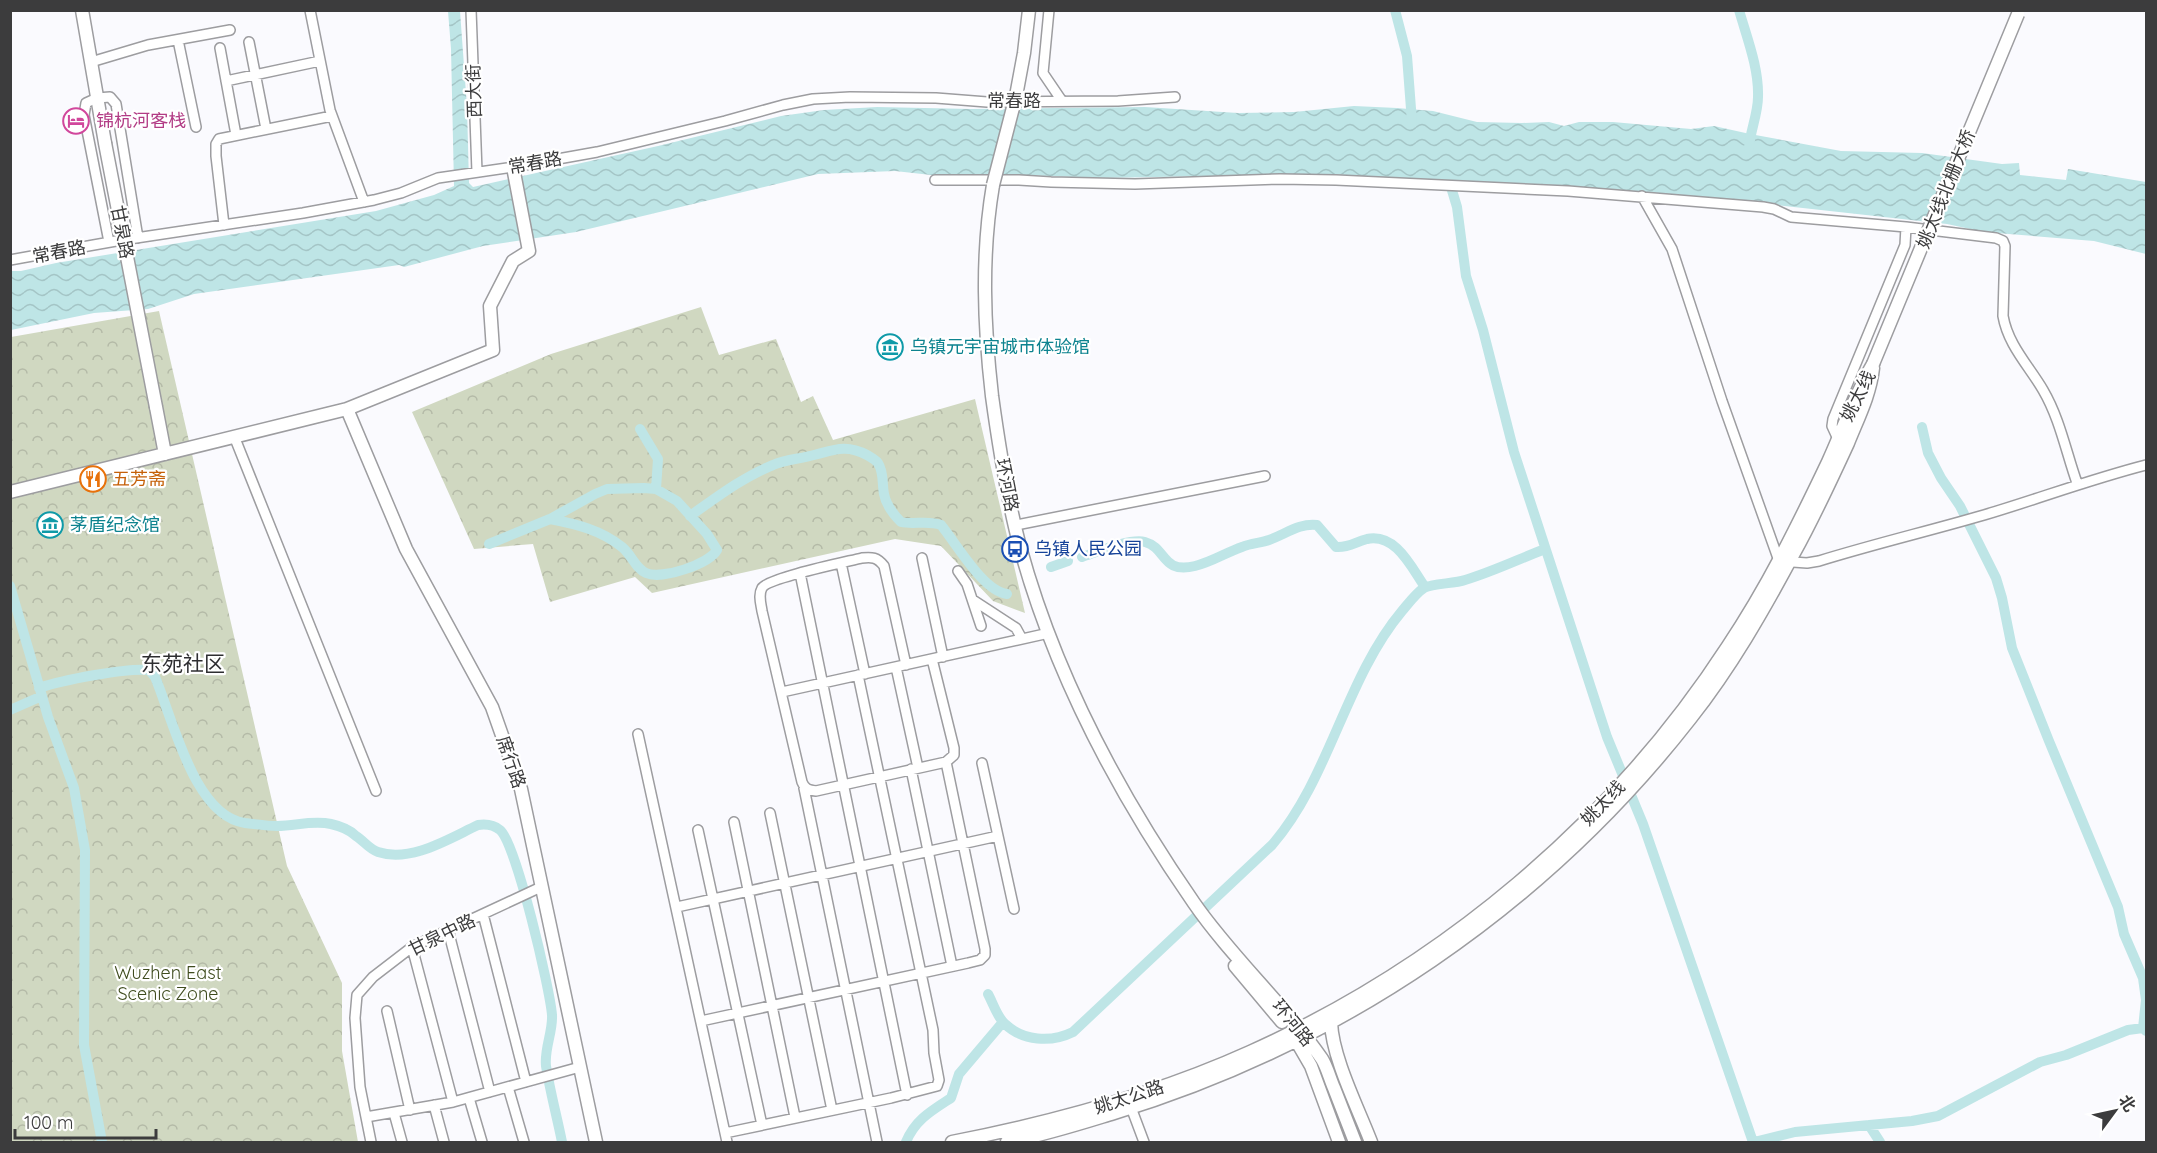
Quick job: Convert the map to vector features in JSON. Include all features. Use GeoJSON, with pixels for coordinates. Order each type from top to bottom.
{"type":"FeatureCollection","features":[{"type":"Feature","properties":{"kind":"street","name":"甘泉路"},"geometry":{"type":"LineString","coordinates":[[82,10],[165,453]]}},
{"type":"Feature","properties":{"kind":"street"},"geometry":{"type":"LineString","coordinates":[[310,10],[332,116],[364,202]]}},
{"type":"Feature","properties":{"kind":"street","name":"西大街"},"geometry":{"type":"LineString","coordinates":[[471,10],[474,172]]}},
{"type":"Feature","properties":{"kind":"street","name":"环河路"},"geometry":{"type":"LineString","coordinates":[[1029,10],[1016,96],[993,185],[987,219],[985,254],[986,335],[994,413],[1020,548],[1068,682],[1108,763],[1147,831],[1227,956],[1323,1061],[1355,1143]]}},
{"type":"Feature","properties":{"kind":"street"},"geometry":{"type":"LineString","coordinates":[[1049,10],[1043,73],[1062,101]]}},
{"type":"Feature","properties":{"kind":"street","name":"姚太线北栅大桥"},"geometry":{"type":"LineString","coordinates":[[1874,364],[2019,12]]}},
{"type":"Feature","properties":{"kind":"street"},"geometry":{"type":"LineString","coordinates":[[91,62],[148,45],[230,30]]}},
{"type":"Feature","properties":{"kind":"street"},"geometry":{"type":"LineString","coordinates":[[178,40],[196,127]]}},
{"type":"Feature","properties":{"kind":"street"},"geometry":{"type":"LineString","coordinates":[[249,42],[266,129]]}},
{"type":"Feature","properties":{"kind":"street"},"geometry":{"type":"LineString","coordinates":[[219,48],[236,135]]}},
{"type":"Feature","properties":{"kind":"street"},"geometry":{"type":"LineString","coordinates":[[226,81],[320,61]]}},
{"type":"Feature","properties":{"kind":"street"},"geometry":{"type":"LineString","coordinates":[[109,242],[84,115],[86,103],[97,98],[110,97],[116,104],[138,238]]}},
{"type":"Feature","properties":{"kind":"street","name":"常春路"},"geometry":{"type":"LineString","coordinates":[[10,260],[364,202],[401,193],[438,178],[597,152],[813,99],[850,97],[962,99],[987,102],[1118,101],[1175,97]]}},
{"type":"Feature","properties":{"kind":"street"},"geometry":{"type":"LineString","coordinates":[[224,225],[216,144],[219,139],[332,116]]}},
{"type":"Feature","properties":{"kind":"street"},"geometry":{"type":"LineString","coordinates":[[10,492],[347,409],[493,350],[490,306],[513,261],[529,251],[513,167]]}},
{"type":"Feature","properties":{"kind":"street"},"geometry":{"type":"LineString","coordinates":[[935,180],[1135,184],[1280,179],[1431,184],[1642,196],[1763,207],[1774,209],[1791,217],[1996,238],[2003,241],[2005,254],[2003,316],[2005,326],[2010,340],[2051,406],[2077,483]]}},
{"type":"Feature","properties":{"kind":"street"},"geometry":{"type":"LineString","coordinates":[[1642,196],[1672,249],[1722,401],[1784,561],[1808,563],[1819,561],[1980,516],[2044,497],[2077,483],[2146,465]]}},
{"type":"Feature","properties":{"kind":"street"},"geometry":{"type":"LineString","coordinates":[[1838,439],[1832,426],[1833,419],[1905,245],[1906,227]]}},
{"type":"Feature","properties":{"kind":"street","name":"姚太线"},"geometry":{"type":"LineString","coordinates":[[1784,561],[1856,395],[1874,364]]}},
{"type":"Feature","properties":{"kind":"street","name":"姚太线"},"geometry":{"type":"LineString","coordinates":[[1298,1035],[1331,1022],[1399,982],[1488,921],[1553,865],[1643,767],[1709,675],[1822,499],[1860,414],[1872,382],[1874,364]]}},
{"type":"Feature","properties":{"kind":"street","name":"席行路"},"geometry":{"type":"LineString","coordinates":[[347,409],[406,549],[492,707],[521,789],[537,889],[596,1143]]}},
{"type":"Feature","properties":{"kind":"street"},"geometry":{"type":"LineString","coordinates":[[234,436],[376,792]]}},
{"type":"Feature","properties":{"kind":"street"},"geometry":{"type":"LineString","coordinates":[[1016,525],[1265,476]]}},
{"type":"Feature","properties":{"kind":"street"},"geometry":{"type":"LineString","coordinates":[[877,1143],[804,788],[759,595],[762,587],[767,583],[862,558],[873,557],[884,566],[928,851],[952,966]]}},
{"type":"Feature","properties":{"kind":"street"},"geometry":{"type":"LineString","coordinates":[[922,558],[944,657]]}},
{"type":"Feature","properties":{"kind":"street"},"geometry":{"type":"LineString","coordinates":[[638,734],[726,1138],[762,1125],[907,1095],[937,1086],[939,1080],[933,1030],[880,776],[841,563]]}},
{"type":"Feature","properties":{"kind":"street"},"geometry":{"type":"LineString","coordinates":[[958,571],[973,600],[981,626]]}},
{"type":"Feature","properties":{"kind":"street"},"geometry":{"type":"LineString","coordinates":[[800,573],[907,1095]]}},
{"type":"Feature","properties":{"kind":"street"},"geometry":{"type":"LineString","coordinates":[[973,600],[1016,628],[1022,639]]}},
{"type":"Feature","properties":{"kind":"street"},"geometry":{"type":"LineString","coordinates":[[782,692],[1049,633]]}},
{"type":"Feature","properties":{"kind":"street"},"geometry":{"type":"LineString","coordinates":[[804,788],[816,791],[946,762],[954,755],[932,659]]}},
{"type":"Feature","properties":{"kind":"street"},"geometry":{"type":"LineString","coordinates":[[701,1021],[980,960],[985,949],[946,762]]}},
{"type":"Feature","properties":{"kind":"street"},"geometry":{"type":"LineString","coordinates":[[982,763],[1014,909]]}},
{"type":"Feature","properties":{"kind":"street","name":"姚太线"},"geometry":{"type":"LineString","coordinates":[[1298,1035],[1462,927],[1607,806]]}},
{"type":"Feature","properties":{"kind":"street"},"geometry":{"type":"LineString","coordinates":[[770,813],[832,1110]]}},
{"type":"Feature","properties":{"kind":"street"},"geometry":{"type":"LineString","coordinates":[[734,822],[795,1117]]}},
{"type":"Feature","properties":{"kind":"street"},"geometry":{"type":"LineString","coordinates":[[698,830],[762,1125]]}},
{"type":"Feature","properties":{"kind":"street"},"geometry":{"type":"LineString","coordinates":[[677,907],[998,836]]}},
{"type":"Feature","properties":{"kind":"street","name":"甘泉中路"},"geometry":{"type":"LineString","coordinates":[[371,1143],[360,1087],[355,1018],[357,995],[373,977],[412,947],[537,889]]}},
{"type":"Feature","properties":{"kind":"street"},"geometry":{"type":"LineString","coordinates":[[483,914],[526,1082]]}},
{"type":"Feature","properties":{"kind":"street"},"geometry":{"type":"LineString","coordinates":[[448,930],[490,1092]]}},
{"type":"Feature","properties":{"kind":"street"},"geometry":{"type":"LineString","coordinates":[[412,947],[453,1102]]}},
{"type":"Feature","properties":{"kind":"street"},"geometry":{"type":"LineString","coordinates":[[387,1011],[410,1110]]}},
{"type":"Feature","properties":{"kind":"street"},"geometry":{"type":"LineString","coordinates":[[1331,1022],[1337,1055],[1371,1143]]}},
{"type":"Feature","properties":{"kind":"street"},"geometry":{"type":"LineString","coordinates":[[1298,1035],[1340,1143]]}},
{"type":"Feature","properties":{"kind":"street","name":"姚太公路"},"geometry":{"type":"LineString","coordinates":[[1007,1143],[1044,1134],[1130,1103],[1201,1072],[1298,1035]]}},
{"type":"Feature","properties":{"kind":"street"},"geometry":{"type":"LineString","coordinates":[[366,1118],[453,1102],[580,1067]]}},
{"type":"Feature","properties":{"kind":"street"},"geometry":{"type":"LineString","coordinates":[[508,1087],[524,1143]]}},
{"type":"Feature","properties":{"kind":"street"},"geometry":{"type":"LineString","coordinates":[[469,1098],[482,1143]]}},
{"type":"Feature","properties":{"kind":"street"},"geometry":{"type":"LineString","coordinates":[[1130,1103],[1144,1143]]}},
{"type":"Feature","properties":{"kind":"street","name":"姚太公路"},"geometry":{"type":"LineString","coordinates":[[952,1143],[978,1140],[1130,1103]]}},
{"type":"Feature","properties":{"kind":"street"},"geometry":{"type":"LineString","coordinates":[[434,1105],[444,1143]]}},
{"type":"Feature","properties":{"kind":"street"},"geometry":{"type":"LineString","coordinates":[[394,1113],[402,1143]]}},
{"type":"Feature","properties":{"kind":"green space"},"geometry":{"type":"Polygon","coordinates":[[[701,307],[719,355],[776,339],[801,402],[813,396],[833,440],[975,399],[1025,613],[993,601],[941,546],[895,539],[652,593],[635,577],[550,602],[533,544],[474,549],[412,412],[551,354],[701,307]]]}},
{"type":"Feature","properties":{"kind":"green space","name":"Wuzhen East Scenic Zone"},"geometry":{"type":"Polygon","coordinates":[[[159,311],[287,866],[342,983],[342,1051],[358,1142],[11,1142],[11,337],[159,311]]]}},
{"type":"Feature","properties":{"kind":"water"},"geometry":{"type":"Polygon","coordinates":[[[448,11],[460,11],[467,107],[469,183],[473,187],[781,116],[824,110],[877,107],[971,109],[1145,107],[1238,113],[1294,112],[1354,106],[1433,111],[1477,122],[1549,122],[1564,126],[1579,122],[1613,122],[1691,129],[1714,126],[1841,151],[1922,153],[2002,164],[2019,163],[2020,175],[2066,180],[2068,169],[2146,182],[2146,254],[2094,241],[1984,232],[1947,224],[1741,201],[1576,188],[1328,174],[1098,178],[931,175],[895,171],[818,174],[576,232],[483,246],[404,267],[399,265],[194,294],[148,309],[94,313],[11,330],[11,271],[376,211],[434,195],[454,186],[448,11]]]}},
{"type":"Feature","properties":{"kind":"waterway"},"geometry":{"type":"LineString","coordinates":[[1395,10],[1407,56],[1412,122]]}},
{"type":"Feature","properties":{"kind":"waterway"},"geometry":{"type":"LineString","coordinates":[[1739,10],[1752,53],[1758,86],[1758,103],[1749,148]]}},
{"type":"Feature","properties":{"kind":"waterway"},"geometry":{"type":"LineString","coordinates":[[1448,177],[1457,207],[1466,276],[1483,330],[1514,452],[1607,737],[1643,824],[1753,1142]]}},
{"type":"Feature","properties":{"kind":"waterway"},"geometry":{"type":"LineString","coordinates":[[1922,427],[1928,453],[1960,506],[1996,578],[2012,648],[2118,907],[2124,934],[2143,978],[2146,1000],[2143,1028]]}},
{"type":"Feature","properties":{"kind":"waterway"},"geometry":{"type":"LineString","coordinates":[[640,429],[658,459],[656,489]]}},
{"type":"Feature","properties":{"kind":"waterway"},"geometry":{"type":"LineString","coordinates":[[690,516],[741,481],[773,465],[834,450],[853,450],[867,455],[878,463],[886,502],[901,522],[941,525],[980,576],[998,591],[1007,594]]}},
{"type":"Feature","properties":{"kind":"waterway"},"geometry":{"type":"LineString","coordinates":[[489,544],[550,519],[607,489],[644,488],[656,489],[677,501],[707,534],[717,550],[695,565],[653,575],[642,571],[625,550],[606,536],[550,519]]}},
{"type":"Feature","properties":{"kind":"waterway"},"geometry":{"type":"LineString","coordinates":[[1082,557],[1114,546],[1139,541],[1152,545],[1170,564],[1184,568],[1269,540],[1298,527],[1317,525],[1336,547],[1348,546],[1367,539],[1386,541],[1402,553],[1425,587]]}},
{"type":"Feature","properties":{"kind":"waterway"},"geometry":{"type":"LineString","coordinates":[[988,994],[1002,1021],[1020,1034],[1047,1039],[1073,1032],[1272,845],[1309,790],[1351,697],[1382,638],[1415,596],[1428,586],[1475,577],[1545,549]]}},
{"type":"Feature","properties":{"kind":"waterway"},"geometry":{"type":"LineString","coordinates":[[1051,567],[1068,561]]}},
{"type":"Feature","properties":{"kind":"waterway"},"geometry":{"type":"LineString","coordinates":[[10,586],[48,717],[74,788],[85,850],[84,1045],[102,1142]]}},
{"type":"Feature","properties":{"kind":"waterway"},"geometry":{"type":"LineString","coordinates":[[39,688],[94,675],[149,670],[155,677],[178,740],[199,785],[212,803],[227,816],[245,823],[277,826],[331,824],[351,832],[375,851],[391,855],[430,848],[478,825],[489,825],[500,830],[507,841],[523,887],[550,1000],[552,1015],[546,1066],[562,1142]]}},
{"type":"Feature","properties":{"kind":"waterway"},"geometry":{"type":"LineString","coordinates":[[10,710],[42,696]]}},
{"type":"Feature","properties":{"kind":"waterway"},"geometry":{"type":"LineString","coordinates":[[906,1142],[919,1122],[951,1098],[959,1074],[1003,1022]]}},
{"type":"Feature","properties":{"kind":"waterway"},"geometry":{"type":"LineString","coordinates":[[1754,1142],[1795,1132],[1912,1121],[1938,1116],[2040,1062],[2066,1055],[2128,1030],[2143,1028],[2146,1031]]}},
{"type":"Feature","properties":{"kind":"waterway"},"geometry":{"type":"LineString","coordinates":[[1869,1125],[1880,1142]]}},
{"type":"Feature","properties":{"kind":"place","name":"锦杭河客栈"},"geometry":{"type":"Point","coordinates":[76,121]}},
{"type":"Feature","properties":{"kind":"place","name":"乌镇元宇宙城市体验馆"},"geometry":{"type":"Point","coordinates":[890,347]}},
{"type":"Feature","properties":{"kind":"place","name":"五芳斋"},"geometry":{"type":"Point","coordinates":[93,479]}},
{"type":"Feature","properties":{"kind":"place","name":"茅盾纪念馆"},"geometry":{"type":"Point","coordinates":[50,525]}},
{"type":"Feature","properties":{"kind":"place","name":"乌镇人民公园"},"geometry":{"type":"Point","coordinates":[1015,549]}},
{"type":"Feature","properties":{"kind":"district","name":"东苑社区"},"geometry":{"type":"Point","coordinates":[183,664]}}]}
